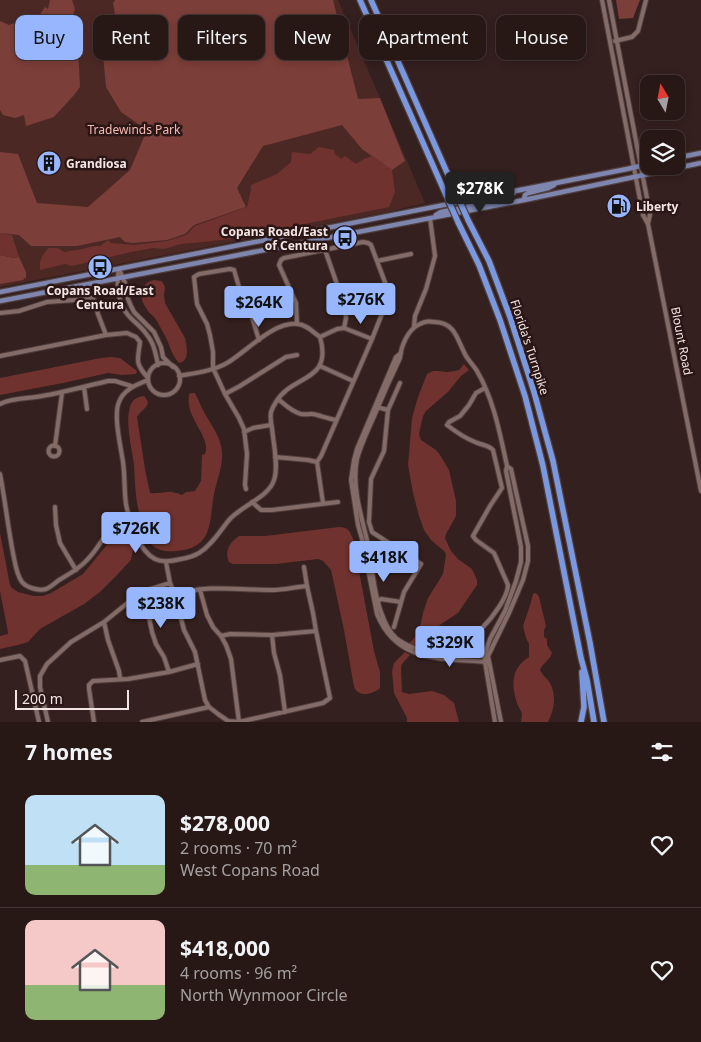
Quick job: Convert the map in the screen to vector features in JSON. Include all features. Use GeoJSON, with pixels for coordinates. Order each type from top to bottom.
{"type":"FeatureCollection","features":[{"type":"Feature","properties":{"kind":"highway","name":"Florida's Turnpike"},"geometry":{"type":"LineString","coordinates":[[360,0],[458,222],[479,265],[500,320],[525,396],[543,466],[594,722]]}},
{"type":"Feature","properties":{"kind":"highway","name":"Florida's Turnpike"},"geometry":{"type":"LineString","coordinates":[[371,0],[468,220],[489,261],[510,317],[534,392],[553,461],[604,722]]}},
{"type":"Feature","properties":{"kind":"highway"},"geometry":{"type":"LineString","coordinates":[[581,658],[584,707],[581,722]]}},
{"type":"Feature","properties":{"kind":"main road"},"geometry":{"type":"LineString","coordinates":[[685,156],[701,153]]}},
{"type":"Feature","properties":{"kind":"main road"},"geometry":{"type":"LineString","coordinates":[[685,166],[701,163]]}},
{"type":"Feature","properties":{"kind":"main road"},"geometry":{"type":"LineString","coordinates":[[0,292],[640,166]]}},
{"type":"Feature","properties":{"kind":"main road"},"geometry":{"type":"LineString","coordinates":[[0,301],[524,200],[642,175]]}},
{"type":"Feature","properties":{"kind":"main road"},"geometry":{"type":"LineString","coordinates":[[524,200],[525,195],[528,193],[548,188],[557,183]]}},
{"type":"Feature","properties":{"kind":"main road"},"geometry":{"type":"LineString","coordinates":[[430,218],[441,212],[496,201],[511,196],[514,192]]}},
{"type":"Feature","properties":{"kind":"main road"},"geometry":{"type":"LineString","coordinates":[[331,228],[333,236]]}},
{"type":"Feature","properties":{"kind":"main road"},"geometry":{"type":"LineString","coordinates":[[13,289],[15,298]]}},
{"type":"Feature","properties":{"kind":"street","name":"Blount Road"},"geometry":{"type":"LineString","coordinates":[[602,0],[634,167],[644,216],[648,224],[700,478],[701,491]]}},
{"type":"Feature","properties":{"kind":"street","name":"Blount Road"},"geometry":{"type":"LineString","coordinates":[[609,0],[640,166]]}},
{"type":"Feature","properties":{"kind":"street"},"geometry":{"type":"LineString","coordinates":[[610,42],[632,37],[638,31],[646,0]]}},
{"type":"Feature","properties":{"kind":"street","name":"Blount Road"},"geometry":{"type":"LineString","coordinates":[[642,175],[650,214],[648,224]]}},
{"type":"Feature","properties":{"kind":"street"},"geometry":{"type":"LineString","coordinates":[[414,326],[415,316],[426,289],[435,256],[430,218]]}},
{"type":"Feature","properties":{"kind":"street"},"geometry":{"type":"LineString","coordinates":[[297,324],[296,303],[279,265],[281,260],[363,242],[371,245],[386,285],[388,296],[354,381],[321,456],[316,462],[323,504]]}},
{"type":"Feature","properties":{"kind":"street"},"geometry":{"type":"LineString","coordinates":[[325,250],[346,307],[344,328]]}},
{"type":"Feature","properties":{"kind":"street"},"geometry":{"type":"LineString","coordinates":[[377,261],[411,254]]}},
{"type":"Feature","properties":{"kind":"street"},"geometry":{"type":"LineString","coordinates":[[119,269],[134,312],[154,332],[163,357],[179,376],[176,389],[168,394],[158,394],[149,385],[149,374],[156,366],[155,350],[148,336],[124,310],[117,278],[119,269]]}},
{"type":"Feature","properties":{"kind":"street"},"geometry":{"type":"LineString","coordinates":[[246,489],[247,454],[244,432],[239,418],[213,368],[210,335],[197,304],[194,277],[199,274],[234,270],[239,287],[248,304],[258,340]]}},
{"type":"Feature","properties":{"kind":"street"},"geometry":{"type":"LineString","coordinates":[[0,314],[19,311],[47,302],[90,297],[94,300],[106,335]]}},
{"type":"Feature","properties":{"kind":"street"},"geometry":{"type":"LineString","coordinates":[[124,310],[131,306]]}},
{"type":"Feature","properties":{"kind":"street"},"geometry":{"type":"LineString","coordinates":[[486,659],[427,657],[404,649],[390,637],[381,625],[377,614],[351,480],[354,460],[362,434],[376,407],[396,357],[414,326],[426,321],[443,322],[453,330],[485,388],[499,426],[507,466],[512,469],[528,546],[528,561],[523,580],[486,659],[495,722]]}},
{"type":"Feature","properties":{"kind":"street"},"geometry":{"type":"LineString","coordinates":[[148,379],[131,386],[119,402],[117,412],[126,505],[137,538],[145,552],[156,560],[166,562],[198,554],[207,547],[240,510],[263,494],[273,484],[275,457],[271,412],[278,399],[288,389],[314,373],[320,366],[322,346],[320,337],[304,326],[288,324],[279,327],[258,340],[240,355],[225,364],[179,376]]}},
{"type":"Feature","properties":{"kind":"street"},"geometry":{"type":"LineString","coordinates":[[320,337],[337,328],[344,328],[372,339]]}},
{"type":"Feature","properties":{"kind":"street"},"geometry":{"type":"LineString","coordinates":[[0,356],[106,335],[127,333],[136,337],[140,342],[137,362],[148,379]]}},
{"type":"Feature","properties":{"kind":"street"},"geometry":{"type":"LineString","coordinates":[[151,342],[158,340]]}},
{"type":"Feature","properties":{"kind":"street"},"geometry":{"type":"LineString","coordinates":[[225,394],[286,357],[297,355]]}},
{"type":"Feature","properties":{"kind":"street"},"geometry":{"type":"LineString","coordinates":[[139,367],[147,369],[163,364],[173,367]]}},
{"type":"Feature","properties":{"kind":"street"},"geometry":{"type":"LineString","coordinates":[[320,366],[354,381]]}},
{"type":"Feature","properties":{"kind":"street"},"geometry":{"type":"LineString","coordinates":[[0,404],[8,400],[62,393],[108,381],[131,386]]}},
{"type":"Feature","properties":{"kind":"street"},"geometry":{"type":"LineString","coordinates":[[394,627],[404,592],[421,564],[372,532],[369,522],[371,479],[384,451],[388,410],[400,383]]}},
{"type":"Feature","properties":{"kind":"street"},"geometry":{"type":"LineString","coordinates":[[84,387],[87,409]]}},
{"type":"Feature","properties":{"kind":"street"},"geometry":{"type":"LineString","coordinates":[[461,644],[483,627],[508,591],[508,585],[494,553],[473,536],[502,488],[493,450],[470,440],[448,426],[448,422],[460,416],[476,393],[485,388]]}},
{"type":"Feature","properties":{"kind":"street"},"geometry":{"type":"LineString","coordinates":[[55,446],[62,393]]}},
{"type":"Feature","properties":{"kind":"street"},"geometry":{"type":"LineString","coordinates":[[278,399],[295,412],[336,420]]}},
{"type":"Feature","properties":{"kind":"street"},"geometry":{"type":"LineString","coordinates":[[376,407],[388,410]]}},
{"type":"Feature","properties":{"kind":"street"},"geometry":{"type":"LineString","coordinates":[[244,432],[253,428],[271,425]]}},
{"type":"Feature","properties":{"kind":"street"},"geometry":{"type":"LineString","coordinates":[[275,457],[316,462]]}},
{"type":"Feature","properties":{"kind":"street"},"geometry":{"type":"LineString","coordinates":[[498,469],[507,466]]}},
{"type":"Feature","properties":{"kind":"street"},"geometry":{"type":"LineString","coordinates":[[0,474],[18,574],[22,583],[31,588],[46,589],[76,570],[88,560],[113,527],[130,519]]}},
{"type":"Feature","properties":{"kind":"street"},"geometry":{"type":"LineString","coordinates":[[252,502],[261,510],[338,502]]}},
{"type":"Feature","properties":{"kind":"street"},"geometry":{"type":"LineString","coordinates":[[55,507],[60,543],[76,570]]}},
{"type":"Feature","properties":{"kind":"street"},"geometry":{"type":"LineString","coordinates":[[360,525],[369,522]]}},
{"type":"Feature","properties":{"kind":"street"},"geometry":{"type":"LineString","coordinates":[[166,562],[170,583],[184,630],[195,652],[205,700],[209,708],[228,721],[239,722],[323,703],[330,698],[306,586],[304,566]]}},
{"type":"Feature","properties":{"kind":"street"},"geometry":{"type":"LineString","coordinates":[[48,722],[40,687],[40,676],[47,664],[71,642],[104,622],[141,592],[170,583]]}},
{"type":"Feature","properties":{"kind":"street"},"geometry":{"type":"LineString","coordinates":[[175,595],[218,588],[274,590],[306,586]]}},
{"type":"Feature","properties":{"kind":"street"},"geometry":{"type":"LineString","coordinates":[[200,590],[207,615],[226,645],[231,660],[239,722]]}},
{"type":"Feature","properties":{"kind":"street"},"geometry":{"type":"LineString","coordinates":[[141,592],[145,597],[156,644],[164,657],[169,672]]}},
{"type":"Feature","properties":{"kind":"street"},"geometry":{"type":"LineString","coordinates":[[376,602],[382,599],[401,602]]}},
{"type":"Feature","properties":{"kind":"street"},"geometry":{"type":"LineString","coordinates":[[376,602],[385,624],[395,637],[407,644],[417,649],[435,653],[486,659]]}},
{"type":"Feature","properties":{"kind":"street"},"geometry":{"type":"LineString","coordinates":[[499,606],[507,612]]}},
{"type":"Feature","properties":{"kind":"street"},"geometry":{"type":"LineString","coordinates":[[104,622],[108,640],[120,670],[120,678]]}},
{"type":"Feature","properties":{"kind":"street"},"geometry":{"type":"LineString","coordinates":[[221,636],[230,634],[272,635],[316,631]]}},
{"type":"Feature","properties":{"kind":"street"},"geometry":{"type":"LineString","coordinates":[[272,635],[285,712]]}},
{"type":"Feature","properties":{"kind":"street"},"geometry":{"type":"LineString","coordinates":[[0,660],[20,656],[25,661],[39,722]]}},
{"type":"Feature","properties":{"kind":"street"},"geometry":{"type":"LineString","coordinates":[[486,659],[501,722]]}},
{"type":"Feature","properties":{"kind":"street"},"geometry":{"type":"LineString","coordinates":[[94,722],[89,689],[89,685],[93,681],[128,679],[169,672],[198,664]]}},
{"type":"Feature","properties":{"kind":"street"},"geometry":{"type":"LineString","coordinates":[[142,722],[209,708]]}},
{"type":"Feature","properties":{"kind":"green space","name":"Tradewinds Park"},"geometry":{"type":"Polygon","coordinates":[[[0,0],[338,0],[344,15],[275,15],[275,60],[349,60],[349,26],[359,49],[359,60],[364,60],[425,203],[0,287],[0,0]]]}},
{"type":"Feature","properties":{"kind":"shaded area"},"geometry":{"type":"Polygon","coordinates":[[[50,0],[72,0],[75,9],[73,15],[39,15],[45,7],[48,9],[50,0]]]}},
{"type":"Feature","properties":{"kind":"shaded area"},"geometry":{"type":"Polygon","coordinates":[[[115,0],[333,0],[337,15],[275,15],[275,60],[348,60],[358,99],[380,98],[405,161],[392,170],[362,149],[342,125],[263,146],[237,188],[246,207],[194,225],[185,234],[167,240],[133,243],[125,242],[120,237],[77,246],[31,246],[19,235],[0,233],[0,152],[18,154],[37,203],[88,207],[130,170],[147,130],[121,112],[106,87],[104,60],[168,60],[168,15],[115,15],[113,3],[115,0]]]}},
{"type":"Feature","properties":{"kind":"shaded area"},"geometry":{"type":"Polygon","coordinates":[[[616,0],[640,0],[633,18],[619,19],[616,0]]]}},
{"type":"Feature","properties":{"kind":"shaded area"},"geometry":{"type":"Polygon","coordinates":[[[0,21],[9,25],[15,23],[15,60],[79,60],[80,87],[74,95],[54,117],[26,126],[24,115],[15,118],[3,115],[0,110],[0,21]]]}},
{"type":"Feature","properties":{"kind":"shaded area"},"geometry":{"type":"Polygon","coordinates":[[[319,147],[334,150],[335,154],[341,159],[345,156],[356,164],[373,156],[392,170],[395,192],[389,207],[229,239],[181,244],[164,249],[153,248],[72,266],[65,264],[40,270],[40,263],[44,253],[49,248],[58,248],[64,252],[100,246],[108,240],[111,243],[134,245],[167,241],[186,235],[195,226],[247,207],[251,185],[277,174],[291,162],[292,152],[310,154],[319,147]]]}},
{"type":"Feature","properties":{"kind":"shaded area"},"geometry":{"type":"Polygon","coordinates":[[[0,233],[12,235],[19,257],[14,258],[0,255],[0,233]]]}},
{"type":"Feature","properties":{"kind":"shaded area"},"geometry":{"type":"Polygon","coordinates":[[[0,255],[14,258],[19,257],[26,272],[26,277],[23,280],[0,284],[0,255]]]}},
{"type":"Feature","properties":{"kind":"shaded area"},"geometry":{"type":"Polygon","coordinates":[[[154,280],[163,283],[165,287],[165,303],[185,338],[186,357],[185,360],[179,363],[158,323],[143,304],[141,295],[143,287],[154,280]]]}},
{"type":"Feature","properties":{"kind":"shaded area"},"geometry":{"type":"Polygon","coordinates":[[[111,357],[120,358],[137,371],[136,374],[108,373],[0,395],[0,378],[111,357]]]}},
{"type":"Feature","properties":{"kind":"shaded area"},"geometry":{"type":"Polygon","coordinates":[[[464,364],[469,370],[426,411],[419,434],[421,440],[436,450],[449,470],[456,501],[456,516],[445,538],[451,551],[458,559],[472,569],[477,585],[458,613],[414,646],[409,644],[419,632],[428,598],[443,574],[446,554],[431,540],[424,530],[413,493],[408,465],[412,418],[427,374],[433,371],[447,372],[459,370],[464,364]]]}},
{"type":"Feature","properties":{"kind":"shaded area"},"geometry":{"type":"Polygon","coordinates":[[[195,393],[220,441],[222,452],[221,468],[214,494],[210,523],[204,539],[198,545],[189,549],[163,551],[152,545],[139,512],[129,428],[129,413],[133,401],[144,396],[147,399],[146,407],[137,417],[150,493],[172,492],[182,495],[186,492],[195,491],[201,481],[202,455],[205,454],[206,445],[190,409],[189,394],[195,393]]]}},
{"type":"Feature","properties":{"kind":"shaded area"},"geometry":{"type":"Polygon","coordinates":[[[339,527],[348,530],[353,539],[374,651],[380,672],[380,688],[367,694],[359,693],[354,687],[331,570],[323,561],[318,559],[276,564],[233,564],[229,562],[227,554],[233,541],[239,536],[265,536],[339,527]]]}},
{"type":"Feature","properties":{"kind":"shaded area"},"geometry":{"type":"Polygon","coordinates":[[[122,532],[128,536],[132,545],[131,560],[100,592],[84,604],[40,629],[28,642],[0,649],[0,636],[8,634],[8,632],[0,591],[0,533],[12,588],[18,592],[43,596],[83,574],[115,535],[122,532]]]}},
{"type":"Feature","properties":{"kind":"shaded area"},"geometry":{"type":"Polygon","coordinates":[[[535,593],[539,597],[546,626],[544,637],[547,639],[547,645],[552,653],[540,670],[552,688],[554,703],[548,722],[521,722],[522,714],[517,704],[513,683],[519,666],[529,657],[529,644],[523,626],[533,594],[535,593]]]}},
{"type":"Feature","properties":{"kind":"shaded area"},"geometry":{"type":"Polygon","coordinates":[[[405,652],[410,655],[401,667],[402,692],[409,694],[432,691],[444,695],[454,703],[459,722],[407,722],[407,718],[394,693],[392,671],[394,663],[405,652]]]}},
{"type":"Feature","properties":{"kind":"place","name":"Grandiosa"},"geometry":{"type":"Point","coordinates":[49,163]}},
{"type":"Feature","properties":{"kind":"place","name":"Liberty"},"geometry":{"type":"Point","coordinates":[619,206]}},
{"type":"Feature","properties":{"kind":"place","name":"Copans Road/East of Centura"},"geometry":{"type":"Point","coordinates":[345,238]}},
{"type":"Feature","properties":{"kind":"place","name":"Copans Road/East Centura"},"geometry":{"type":"Point","coordinates":[100,267]}}]}
